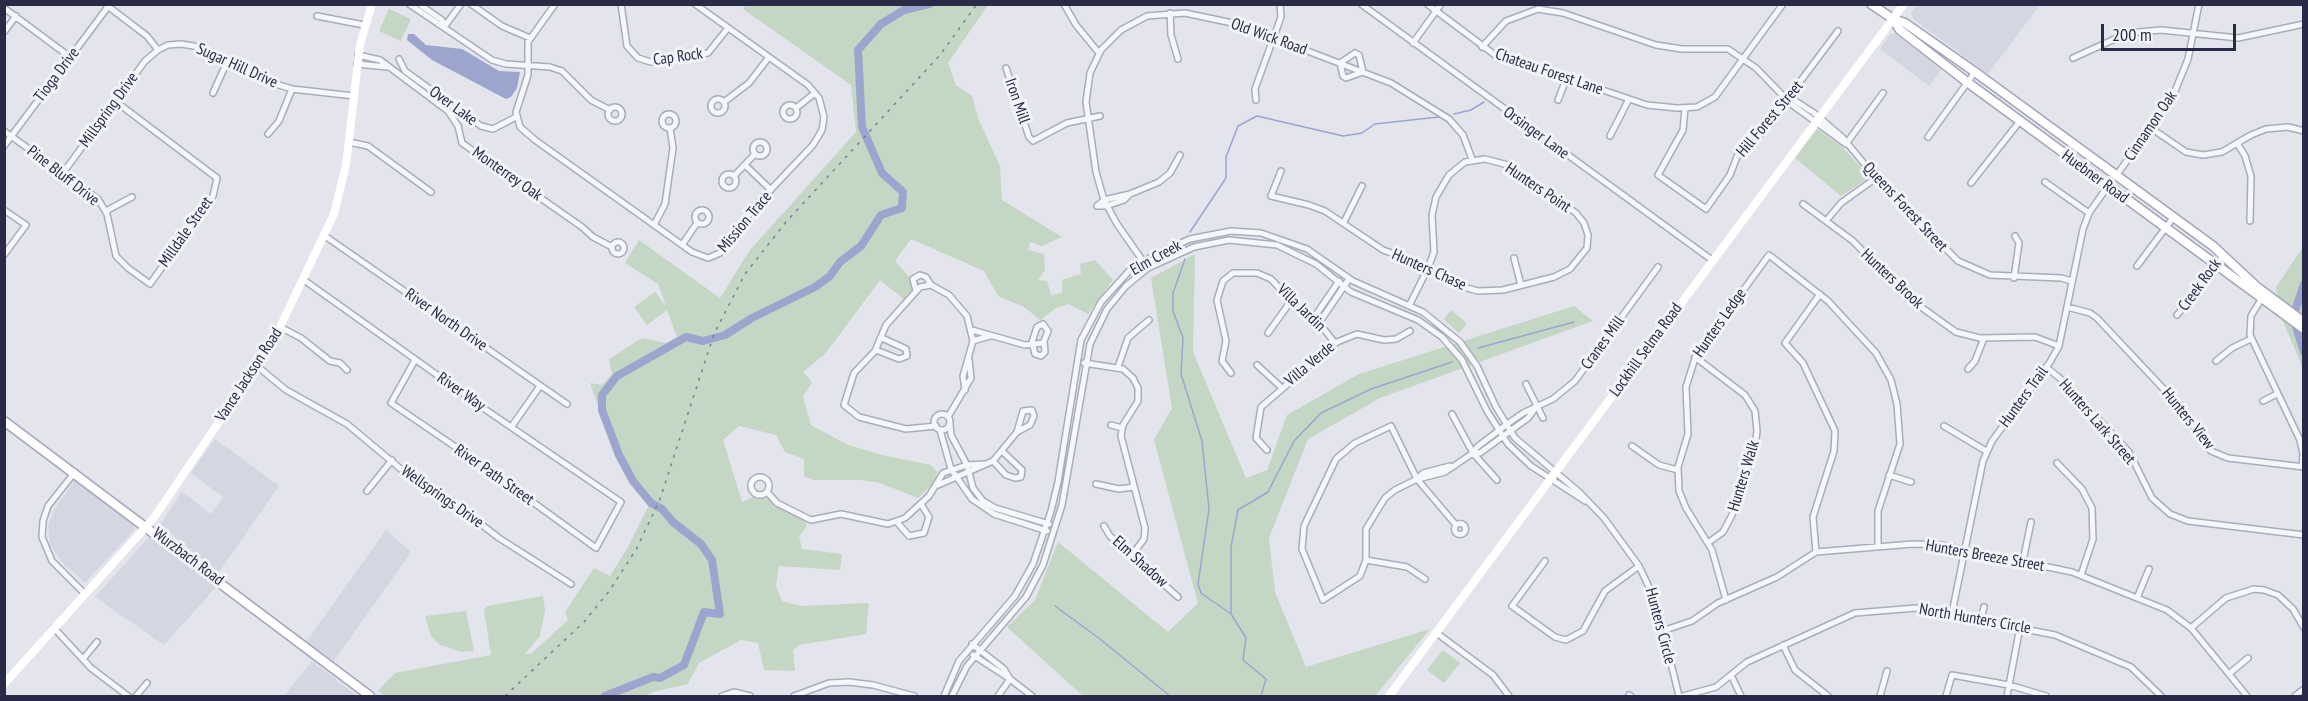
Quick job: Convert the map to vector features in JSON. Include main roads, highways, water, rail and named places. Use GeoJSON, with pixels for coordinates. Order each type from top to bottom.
{"type":"FeatureCollection","features":[{"type":"Feature","properties":{"kind":"main road","name":"Vance Jackson Road"},"geometry":{"type":"LineString","coordinates":[[4,684],[148,526],[257,366],[280,327],[325,236],[339,194],[349,142],[358,59],[364,25],[372,4]]}},
{"type":"Feature","properties":{"kind":"main road","name":"Huebner Road"},"geometry":{"type":"LineString","coordinates":[[1871,4],[1893,19],[1905,23],[1975,72],[2223,254],[2304,329]]}},
{"type":"Feature","properties":{"kind":"main road","name":"Lockhill Selma Road"},"geometry":{"type":"LineString","coordinates":[[1390,696],[1904,4]]}},
{"type":"Feature","properties":{"kind":"main road","name":"Huebner Road"},"geometry":{"type":"LineString","coordinates":[[1893,19],[1900,30],[2165,230],[2262,298],[2304,322]]}},
{"type":"Feature","properties":{"kind":"main road"},"geometry":{"type":"LineString","coordinates":[[2108,186],[2116,176]]}},
{"type":"Feature","properties":{"kind":"main road","name":"Wurzbach Road"},"geometry":{"type":"LineString","coordinates":[[4,421],[148,526],[370,696]]}},
{"type":"Feature","properties":{"kind":"water"},"geometry":{"type":"Polygon","coordinates":[[[408,34],[414,34],[426,45],[462,49],[499,71],[520,72],[517,88],[511,97],[506,99],[432,60],[407,40],[408,34]]]}},
{"type":"Feature","properties":{"kind":"waterway"},"geometry":{"type":"LineString","coordinates":[[605,696],[653,677],[660,678],[684,665],[704,612],[720,614],[712,560],[701,544],[673,522],[662,509],[651,503],[633,481],[619,455],[602,410],[602,395],[617,376],[686,337],[703,341],[725,335],[752,318],[815,287],[830,276],[840,262],[861,246],[881,215],[902,208],[903,192],[882,173],[862,127],[858,50],[881,24],[904,10],[929,4]]}},
{"type":"Feature","properties":{"kind":"waterway"},"geometry":{"type":"LineString","coordinates":[[1454,114],[1471,110],[1484,102]]}},
{"type":"Feature","properties":{"kind":"waterway"},"geometry":{"type":"LineString","coordinates":[[1190,232],[1226,178],[1226,157],[1238,126],[1257,116],[1343,136],[1362,133],[1375,124],[1439,117]]}},
{"type":"Feature","properties":{"kind":"waterway"},"geometry":{"type":"LineString","coordinates":[[1185,259],[1173,293],[1173,311],[1183,338],[1181,374],[1202,441],[1209,509],[1198,584],[1201,593],[1231,614],[1246,638],[1243,660],[1266,679],[1261,696]]}},
{"type":"Feature","properties":{"kind":"waterway"},"geometry":{"type":"LineString","coordinates":[[2304,284],[2293,317],[2304,352]]}},
{"type":"Feature","properties":{"kind":"waterway"},"geometry":{"type":"LineString","coordinates":[[1478,348],[1574,322]]}},
{"type":"Feature","properties":{"kind":"waterway"},"geometry":{"type":"LineString","coordinates":[[1231,613],[1231,547],[1238,510],[1268,492],[1294,441],[1321,413],[1371,389],[1452,362]]}},
{"type":"Feature","properties":{"kind":"waterway"},"geometry":{"type":"LineString","coordinates":[[1055,606],[1170,696]]}},
{"type":"Feature","properties":{"kind":"railway"},"geometry":{"type":"LineString","coordinates":[[505,696],[584,622],[610,590],[637,548],[660,499],[714,334],[745,274],[786,222],[940,55],[977,4]]}}]}
